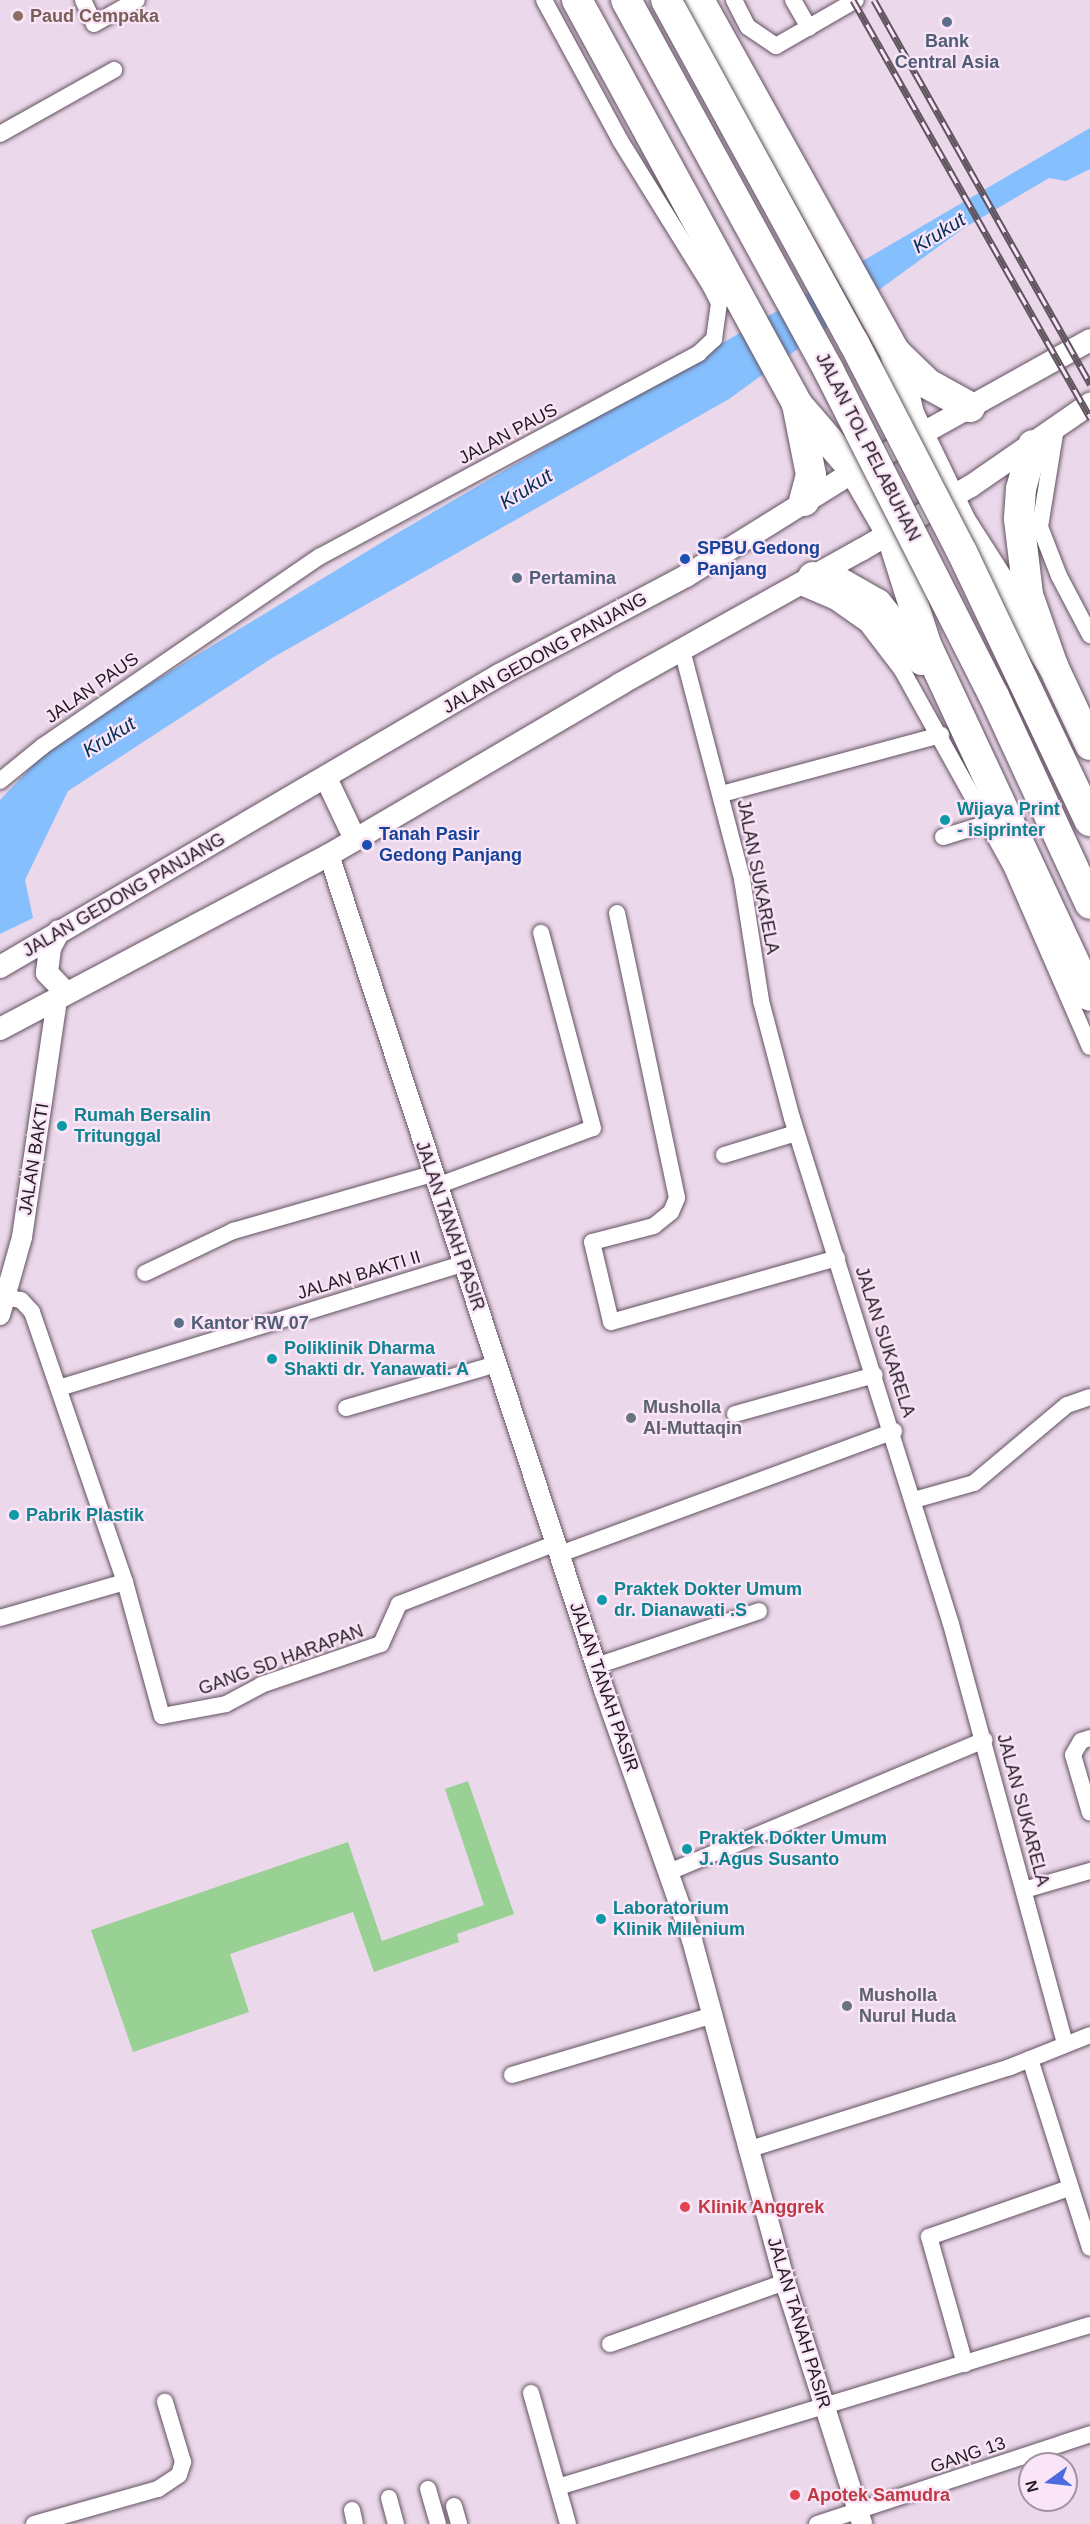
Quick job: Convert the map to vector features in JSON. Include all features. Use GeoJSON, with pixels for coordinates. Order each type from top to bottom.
{"type":"FeatureCollection","features":[{"type":"Feature","properties":{"kind":"highway"},"geometry":{"type":"LineString","coordinates":[[577,0],[794,398],[855,471],[891,533],[926,644],[950,699],[1074,956],[1090,996]]}},
{"type":"Feature","properties":{"kind":"highway","name":"JALAN TOL PELABUHAN"},"geometry":{"type":"LineString","coordinates":[[626,0],[829,370],[994,696],[1090,904]]}},
{"type":"Feature","properties":{"kind":"highway","name":"JALAN TOL PELABUHAN"},"geometry":{"type":"LineString","coordinates":[[666,0],[925,478],[1090,821]]}},
{"type":"Feature","properties":{"kind":"highway"},"geometry":{"type":"LineString","coordinates":[[699,0],[892,346],[928,384],[970,407]]}},
{"type":"Feature","properties":{"kind":"highway"},"geometry":{"type":"LineString","coordinates":[[892,346],[898,383],[950,498],[1053,666],[1090,745]]}},
{"type":"Feature","properties":{"kind":"highway"},"geometry":{"type":"LineString","coordinates":[[794,398],[811,475],[804,501]]}},
{"type":"Feature","properties":{"kind":"highway"},"geometry":{"type":"LineString","coordinates":[[1044,437],[1021,489],[1019,519],[1028,595],[1053,666]]}},
{"type":"Feature","properties":{"kind":"highway"},"geometry":{"type":"LineString","coordinates":[[805,581],[842,584],[877,604],[950,699]]}},
{"type":"Feature","properties":{"kind":"main road","name":"JALAN GEDONG PANJANG"},"geometry":{"type":"LineString","coordinates":[[0,967],[501,674],[686,576],[855,471],[1090,340]]}},
{"type":"Feature","properties":{"kind":"main road"},"geometry":{"type":"LineString","coordinates":[[0,1029],[328,855],[682,650],[891,533],[950,498],[1090,404]]}},
{"type":"Feature","properties":{"kind":"main road"},"geometry":{"type":"LineString","coordinates":[[326,778],[355,839]]}},
{"type":"Feature","properties":{"kind":"main road"},"geometry":{"type":"LineString","coordinates":[[53,1001],[47,973],[50,948],[59,931]]}},
{"type":"Feature","properties":{"kind":"street"},"geometry":{"type":"LineString","coordinates":[[83,0],[94,24],[137,0]]}},
{"type":"Feature","properties":{"kind":"street","name":"JALAN PAUS"},"geometry":{"type":"LineString","coordinates":[[0,781],[52,739],[319,557],[699,353],[714,339],[719,303],[711,287],[620,140],[544,0]]}},
{"type":"Feature","properties":{"kind":"street"},"geometry":{"type":"LineString","coordinates":[[734,0],[748,27],[767,44],[780,45],[856,0]]}},
{"type":"Feature","properties":{"kind":"street"},"geometry":{"type":"LineString","coordinates":[[793,0],[809,28]]}},
{"type":"Feature","properties":{"kind":"street"},"geometry":{"type":"LineString","coordinates":[[0,134],[114,70]]}},
{"type":"Feature","properties":{"kind":"street"},"geometry":{"type":"LineString","coordinates":[[1044,437],[1040,527],[1059,576],[1090,635]]}},
{"type":"Feature","properties":{"kind":"street"},"geometry":{"type":"LineString","coordinates":[[805,581],[866,623],[941,735],[988,823],[1090,1047]]}},
{"type":"Feature","properties":{"kind":"street","name":"JALAN SUKARELA"},"geometry":{"type":"LineString","coordinates":[[682,650],[722,794],[742,879],[761,1001],[796,1134],[894,1431],[984,1740],[1065,2044]]}},
{"type":"Feature","properties":{"kind":"street"},"geometry":{"type":"LineString","coordinates":[[722,794],[941,735]]}},
{"type":"Feature","properties":{"kind":"street"},"geometry":{"type":"LineString","coordinates":[[944,837],[988,823]]}},
{"type":"Feature","properties":{"kind":"street","name":"JALAN TANAH PASIR"},"geometry":{"type":"LineString","coordinates":[[328,855],[596,1666],[669,1872],[713,2015],[747,2150],[785,2282],[860,2519]]}},
{"type":"Feature","properties":{"kind":"street"},"geometry":{"type":"LineString","coordinates":[[617,913],[677,1198],[671,1212],[654,1226],[591,1242],[611,1322],[837,1258]]}},
{"type":"Feature","properties":{"kind":"street"},"geometry":{"type":"LineString","coordinates":[[145,1273],[233,1232],[434,1180],[593,1128],[541,933]]}},
{"type":"Feature","properties":{"kind":"street","name":"JALAN BAKTI"},"geometry":{"type":"LineString","coordinates":[[3,1306],[22,1237],[53,1001]]}},
{"type":"Feature","properties":{"kind":"street"},"geometry":{"type":"LineString","coordinates":[[724,1155],[796,1134]]}},
{"type":"Feature","properties":{"kind":"street","name":"JALAN BAKTI II"},"geometry":{"type":"LineString","coordinates":[[59,1388],[463,1264]]}},
{"type":"Feature","properties":{"kind":"street"},"geometry":{"type":"LineString","coordinates":[[0,1618],[125,1582],[32,1312],[21,1300],[3,1306]]}},
{"type":"Feature","properties":{"kind":"street"},"geometry":{"type":"LineString","coordinates":[[346,1408],[496,1364]]}},
{"type":"Feature","properties":{"kind":"street"},"geometry":{"type":"LineString","coordinates":[[735,1414],[875,1375]]}},
{"type":"Feature","properties":{"kind":"street"},"geometry":{"type":"LineString","coordinates":[[914,1500],[974,1483],[1067,1406],[1090,1397]]}},
{"type":"Feature","properties":{"kind":"street","name":"GANG SD HARAPAN"},"geometry":{"type":"LineString","coordinates":[[125,1582],[162,1716],[226,1704],[261,1685],[381,1644],[399,1604],[894,1431]]}},
{"type":"Feature","properties":{"kind":"street"},"geometry":{"type":"LineString","coordinates":[[596,1666],[759,1611]]}},
{"type":"Feature","properties":{"kind":"street"},"geometry":{"type":"LineString","coordinates":[[1090,1738],[1080,1741],[1073,1755],[1090,1813]]}},
{"type":"Feature","properties":{"kind":"street"},"geometry":{"type":"LineString","coordinates":[[669,1872],[984,1740]]}},
{"type":"Feature","properties":{"kind":"street"},"geometry":{"type":"LineString","coordinates":[[1024,1890],[1090,1871]]}},
{"type":"Feature","properties":{"kind":"street"},"geometry":{"type":"LineString","coordinates":[[512,2075],[713,2015]]}},
{"type":"Feature","properties":{"kind":"street"},"geometry":{"type":"LineString","coordinates":[[747,2150],[1030,2060],[1090,2035]]}},
{"type":"Feature","properties":{"kind":"street"},"geometry":{"type":"LineString","coordinates":[[1030,2060],[1090,2248]]}},
{"type":"Feature","properties":{"kind":"street"},"geometry":{"type":"LineString","coordinates":[[965,2364],[929,2237],[1070,2188]]}},
{"type":"Feature","properties":{"kind":"street"},"geometry":{"type":"LineString","coordinates":[[610,2344],[785,2282]]}},
{"type":"Feature","properties":{"kind":"street"},"geometry":{"type":"LineString","coordinates":[[558,2487],[1090,2325]]}},
{"type":"Feature","properties":{"kind":"street"},"geometry":{"type":"LineString","coordinates":[[531,2393],[568,2524]]}},
{"type":"Feature","properties":{"kind":"street"},"geometry":{"type":"LineString","coordinates":[[34,2524],[158,2489],[179,2475],[183,2462],[165,2403]]}},
{"type":"Feature","properties":{"kind":"street","name":"GANG 13"},"geometry":{"type":"LineString","coordinates":[[817,2524],[860,2519],[1090,2434]]}},
{"type":"Feature","properties":{"kind":"street"},"geometry":{"type":"LineString","coordinates":[[428,2489],[438,2524]]}},
{"type":"Feature","properties":{"kind":"street"},"geometry":{"type":"LineString","coordinates":[[389,2498],[396,2524]]}},
{"type":"Feature","properties":{"kind":"street"},"geometry":{"type":"LineString","coordinates":[[454,2506],[459,2524]]}},
{"type":"Feature","properties":{"kind":"green space"},"geometry":{"type":"Polygon","coordinates":[[[468,1781],[514,1914],[457,1934],[459,1942],[374,1972],[353,1912],[230,1954],[249,2012],[133,2052],[91,1930],[348,1842],[382,1941],[484,1905],[445,1789],[468,1781]]]}},
{"type":"Feature","properties":{"kind":"water","name":"Krukut"},"geometry":{"type":"Polygon","coordinates":[[[1090,128],[1090,169],[1066,181],[1049,178],[964,228],[729,399],[272,658],[68,791],[25,880],[33,918],[0,934],[0,800],[56,741],[389,538],[1090,128]]]}},
{"type":"Feature","properties":{"kind":"railway"},"geometry":{"type":"LineString","coordinates":[[853,0],[1090,418]]}},
{"type":"Feature","properties":{"kind":"railway"},"geometry":{"type":"LineString","coordinates":[[874,0],[1090,384]]}},
{"type":"Feature","properties":{"kind":"place","name":"Paud Cempaka"},"geometry":{"type":"Point","coordinates":[18,16]}},
{"type":"Feature","properties":{"kind":"place","name":"Bank Central Asia"},"geometry":{"type":"Point","coordinates":[947,22]}},
{"type":"Feature","properties":{"kind":"place","name":"SPBU Gedong Panjang"},"geometry":{"type":"Point","coordinates":[685,559]}},
{"type":"Feature","properties":{"kind":"place","name":"Pertamina"},"geometry":{"type":"Point","coordinates":[517,578]}},
{"type":"Feature","properties":{"kind":"place","name":"Wijaya Print - isiprinter"},"geometry":{"type":"Point","coordinates":[945,820]}},
{"type":"Feature","properties":{"kind":"place","name":"Tanah Pasir Gedong Panjang"},"geometry":{"type":"Point","coordinates":[367,845]}},
{"type":"Feature","properties":{"kind":"place","name":"Rumah Bersalin Tritunggal"},"geometry":{"type":"Point","coordinates":[62,1126]}},
{"type":"Feature","properties":{"kind":"place","name":"Kantor RW 07"},"geometry":{"type":"Point","coordinates":[179,1323]}},
{"type":"Feature","properties":{"kind":"place","name":"Poliklinik Dharma Shakti dr. Yanawati. A"},"geometry":{"type":"Point","coordinates":[272,1359]}},
{"type":"Feature","properties":{"kind":"place","name":"Musholla Al-Muttaqin"},"geometry":{"type":"Point","coordinates":[631,1418]}},
{"type":"Feature","properties":{"kind":"place","name":"Pabrik Plastik"},"geometry":{"type":"Point","coordinates":[14,1515]}},
{"type":"Feature","properties":{"kind":"place","name":"Praktek Dokter Umum dr. Dianawati .S"},"geometry":{"type":"Point","coordinates":[602,1600]}},
{"type":"Feature","properties":{"kind":"place","name":"Praktek Dokter Umum J. Agus Susanto"},"geometry":{"type":"Point","coordinates":[687,1849]}},
{"type":"Feature","properties":{"kind":"place","name":"Laboratorium Klinik Milenium"},"geometry":{"type":"Point","coordinates":[601,1919]}},
{"type":"Feature","properties":{"kind":"place","name":"Musholla Nurul Huda"},"geometry":{"type":"Point","coordinates":[847,2006]}},
{"type":"Feature","properties":{"kind":"place","name":"Klinik Anggrek"},"geometry":{"type":"Point","coordinates":[685,2207]}},
{"type":"Feature","properties":{"kind":"place","name":"Apotek Samudra"},"geometry":{"type":"Point","coordinates":[795,2495]}}]}
